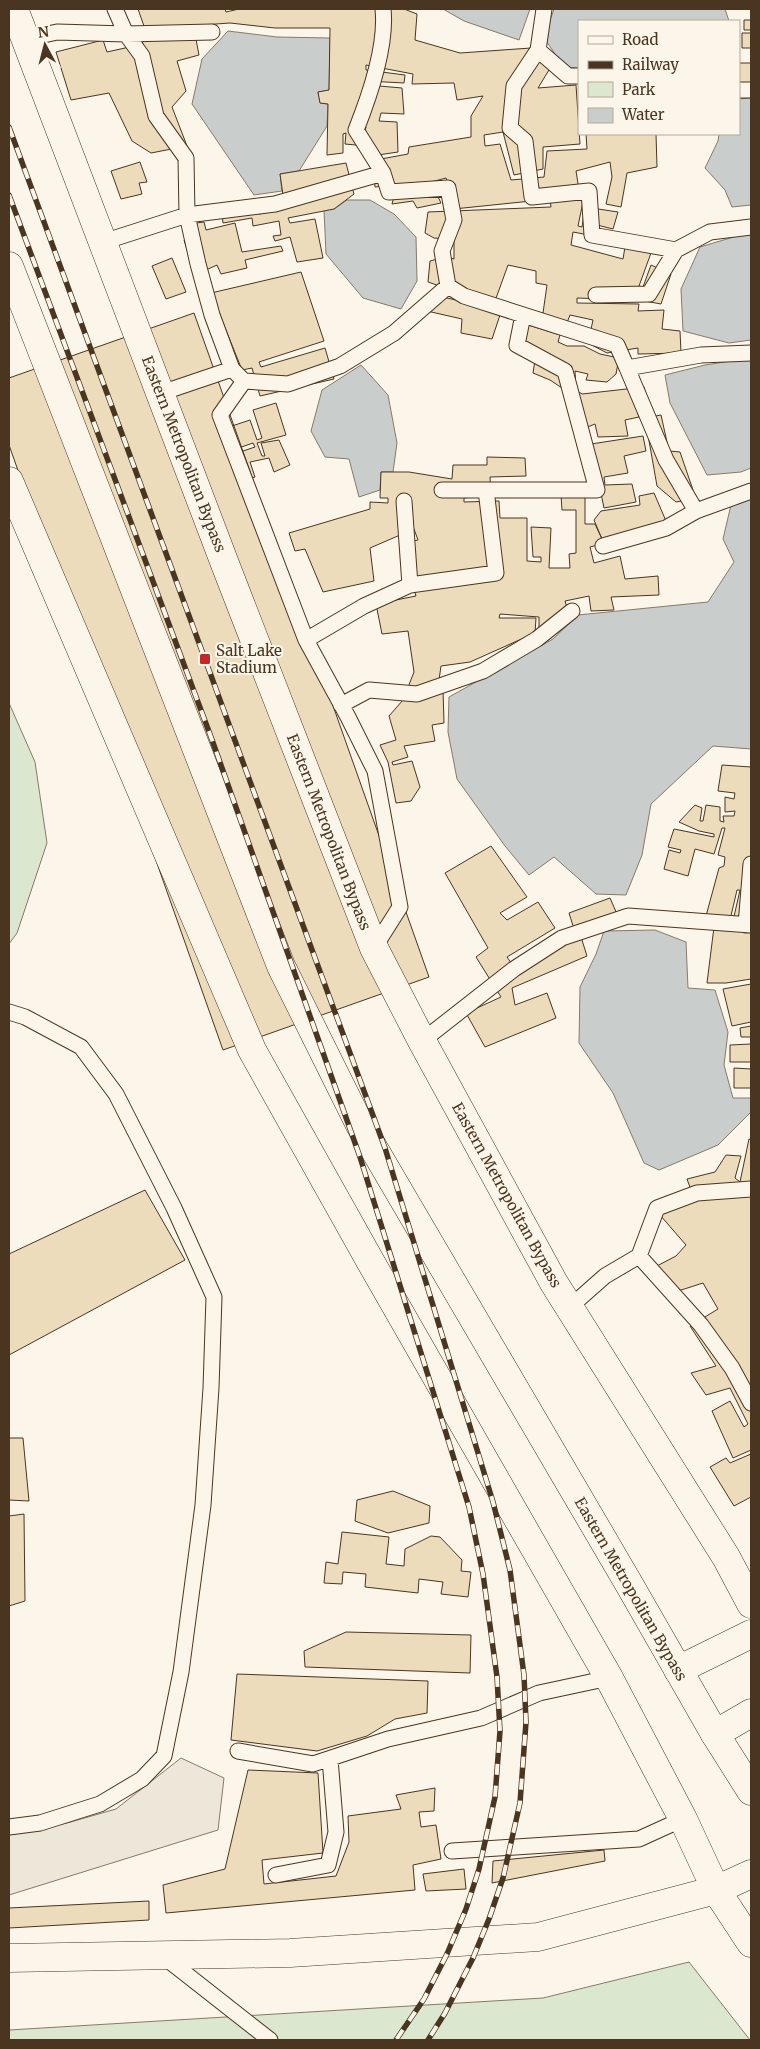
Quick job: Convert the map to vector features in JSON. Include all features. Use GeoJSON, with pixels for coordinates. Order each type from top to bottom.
{"type":"FeatureCollection","features":[{"type":"Feature","properties":{"kind":"main road","name":"Eastern Metropolitan Bypass"},"geometry":{"type":"LineString","coordinates":[[14,9],[374,948],[422,1041],[554,1283],[726,1557],[751,1604]]}},
{"type":"Feature","properties":{"kind":"main road","name":"Eastern Metropolitan Bypass"},"geometry":{"type":"LineString","coordinates":[[9,266],[281,966],[360,1125],[715,1734],[751,1792]]}},
{"type":"Feature","properties":{"kind":"main road"},"geometry":{"type":"LineString","coordinates":[[9,482],[252,1050],[378,1275],[609,1678],[683,1819],[716,1890],[751,1943]]}},
{"type":"Feature","properties":{"kind":"main road"},"geometry":{"type":"LineString","coordinates":[[678,1670],[751,1634]]}},
{"type":"Feature","properties":{"kind":"main road"},"geometry":{"type":"LineString","coordinates":[[715,1734],[751,1713]]}},
{"type":"Feature","properties":{"kind":"main road"},"geometry":{"type":"LineString","coordinates":[[9,1958],[290,1953],[538,1937],[716,1890],[751,1874]]}},
{"type":"Feature","properties":{"kind":"lane"},"geometry":{"type":"LineString","coordinates":[[114,9],[126,34],[142,56],[156,116],[186,158],[188,215],[198,264],[212,315],[232,369],[244,381],[288,384],[340,366],[394,333],[448,286]]}},
{"type":"Feature","properties":{"kind":"lane"},"geometry":{"type":"LineString","coordinates":[[382,9],[385,25],[370,96],[356,130],[383,173],[389,192],[448,188],[454,220],[442,251],[448,286],[464,296],[617,345],[666,460],[696,511]]}},
{"type":"Feature","properties":{"kind":"lane"},"geometry":{"type":"LineString","coordinates":[[544,9],[538,50],[514,86],[510,128],[525,141],[532,197],[589,191],[592,235],[676,250]]}},
{"type":"Feature","properties":{"kind":"lane"},"geometry":{"type":"LineString","coordinates":[[26,39],[57,32],[126,34],[212,32]]}},
{"type":"Feature","properties":{"kind":"lane"},"geometry":{"type":"LineString","coordinates":[[538,50],[568,76],[578,76]]}},
{"type":"Feature","properties":{"kind":"lane"},"geometry":{"type":"LineString","coordinates":[[103,242],[188,215],[276,204],[383,173]]}},
{"type":"Feature","properties":{"kind":"lane"},"geometry":{"type":"LineString","coordinates":[[596,295],[649,294],[676,250],[710,232],[751,226]]}},
{"type":"Feature","properties":{"kind":"lane"},"geometry":{"type":"LineString","coordinates":[[442,490],[597,490],[565,371],[517,345],[523,315]]}},
{"type":"Feature","properties":{"kind":"lane"},"geometry":{"type":"LineString","coordinates":[[627,368],[701,355],[751,353]]}},
{"type":"Feature","properties":{"kind":"lane"},"geometry":{"type":"LineString","coordinates":[[160,393],[232,369]]}},
{"type":"Feature","properties":{"kind":"lane"},"geometry":{"type":"LineString","coordinates":[[244,381],[220,415],[306,640],[342,705],[375,772],[400,907],[374,948]]}},
{"type":"Feature","properties":{"kind":"lane"},"geometry":{"type":"LineString","coordinates":[[306,640],[364,606],[410,585],[496,572],[486,490]]}},
{"type":"Feature","properties":{"kind":"lane"},"geometry":{"type":"LineString","coordinates":[[603,546],[666,528],[696,511],[751,491]]}},
{"type":"Feature","properties":{"kind":"lane"},"geometry":{"type":"LineString","coordinates":[[404,501],[410,585]]}},
{"type":"Feature","properties":{"kind":"lane"},"geometry":{"type":"LineString","coordinates":[[342,705],[369,690],[417,694],[483,671],[537,639],[572,612]]}},
{"type":"Feature","properties":{"kind":"lane"},"geometry":{"type":"LineString","coordinates":[[422,1041],[514,969],[562,938],[628,916],[749,925],[751,864]]}},
{"type":"Feature","properties":{"kind":"lane"},"geometry":{"type":"LineString","coordinates":[[9,1012],[25,1018],[82,1047],[116,1094],[174,1208],[214,1297],[211,1388],[203,1505],[181,1672],[164,1756],[142,1779],[100,1804],[40,1823],[9,1827]]}},
{"type":"Feature","properties":{"kind":"lane"},"geometry":{"type":"LineString","coordinates":[[570,1307],[605,1276],[639,1256],[657,1208],[697,1193],[751,1189]]}},
{"type":"Feature","properties":{"kind":"lane"},"geometry":{"type":"LineString","coordinates":[[639,1256],[701,1325],[732,1368],[751,1403]]}},
{"type":"Feature","properties":{"kind":"lane"},"geometry":{"type":"LineString","coordinates":[[238,1751],[313,1764],[388,1739],[480,1718],[539,1693],[609,1678]]}},
{"type":"Feature","properties":{"kind":"lane"},"geometry":{"type":"LineString","coordinates":[[276,1875],[328,1865],[336,1832],[330,1759]]}},
{"type":"Feature","properties":{"kind":"lane"},"geometry":{"type":"LineString","coordinates":[[452,1851],[640,1839],[683,1819]]}},
{"type":"Feature","properties":{"kind":"lane"},"geometry":{"type":"LineString","coordinates":[[162,1955],[270,2040]]}},
{"type":"Feature","properties":{"kind":"green space"},"geometry":{"type":"Polygon","coordinates":[[[9,703],[35,762],[47,843],[17,933],[9,944],[9,703]]]}},
{"type":"Feature","properties":{"kind":"green space"},"geometry":{"type":"Polygon","coordinates":[[[689,1962],[750,2040],[9,2040],[9,2030],[543,1998],[689,1962]]]}},
{"type":"Feature","properties":{"kind":"shaded area"},"geometry":{"type":"Polygon","coordinates":[[[181,1758],[224,1778],[218,1830],[9,1895],[9,1835],[67,1823],[116,1809],[181,1758]]]}},
{"type":"Feature","properties":{"kind":"water"},"geometry":{"type":"Polygon","coordinates":[[[443,9],[530,9],[519,40],[464,21],[443,9]]]}},
{"type":"Feature","properties":{"kind":"water"},"geometry":{"type":"Polygon","coordinates":[[[554,9],[725,9],[729,20],[578,20],[578,68],[564,67],[544,38],[554,9]]]}},
{"type":"Feature","properties":{"kind":"water"},"geometry":{"type":"Polygon","coordinates":[[[228,31],[277,37],[330,38],[329,90],[318,92],[320,103],[328,104],[327,126],[299,171],[280,174],[282,191],[254,195],[192,104],[202,59],[228,31]]]}},
{"type":"Feature","properties":{"kind":"water"},"geometry":{"type":"Polygon","coordinates":[[[751,98],[751,205],[732,207],[725,190],[705,168],[718,141],[719,135],[740,135],[740,99],[751,98]]]}},
{"type":"Feature","properties":{"kind":"water"},"geometry":{"type":"Polygon","coordinates":[[[347,200],[370,200],[394,214],[416,237],[417,281],[401,309],[363,298],[326,254],[324,210],[334,209],[347,200]]]}},
{"type":"Feature","properties":{"kind":"water"},"geometry":{"type":"Polygon","coordinates":[[[751,233],[751,340],[729,343],[683,331],[681,289],[700,247],[751,233]]]}},
{"type":"Feature","properties":{"kind":"water"},"geometry":{"type":"Polygon","coordinates":[[[751,358],[751,468],[741,472],[707,475],[670,403],[665,375],[705,365],[751,358]]]}},
{"type":"Feature","properties":{"kind":"water"},"geometry":{"type":"Polygon","coordinates":[[[361,365],[388,395],[397,443],[393,472],[381,472],[380,490],[359,497],[349,459],[325,457],[311,431],[322,390],[361,365]]]}},
{"type":"Feature","properties":{"kind":"water"},"geometry":{"type":"Polygon","coordinates":[[[751,498],[751,749],[713,746],[651,804],[642,855],[626,895],[596,894],[554,857],[529,875],[505,846],[457,779],[448,732],[449,697],[553,639],[578,615],[708,602],[734,562],[723,539],[731,505],[751,498]]]}},
{"type":"Feature","properties":{"kind":"water"},"geometry":{"type":"Polygon","coordinates":[[[655,930],[686,942],[688,988],[715,990],[728,1032],[724,1065],[733,1098],[751,1098],[751,1112],[718,1145],[659,1170],[644,1163],[613,1093],[579,1043],[580,987],[596,954],[604,931],[655,930]]]}},
{"type":"Feature","properties":{"kind":"building"},"geometry":{"type":"Polygon","coordinates":[[[138,9],[225,9],[226,12],[239,9],[404,9],[417,14],[415,40],[460,53],[531,48],[552,65],[538,88],[576,85],[580,144],[543,147],[543,169],[514,175],[503,132],[484,135],[485,146],[500,144],[511,180],[544,177],[547,151],[587,149],[586,135],[656,135],[657,167],[627,173],[621,207],[606,204],[612,177],[610,162],[576,171],[580,196],[444,210],[442,195],[452,193],[446,178],[431,182],[441,203],[417,208],[413,201],[392,204],[397,185],[375,187],[374,172],[381,159],[408,154],[409,147],[471,137],[471,116],[483,96],[457,100],[454,83],[412,84],[413,74],[366,65],[366,70],[405,75],[404,83],[368,81],[368,85],[402,88],[404,114],[381,113],[379,121],[397,122],[398,152],[378,155],[360,151],[366,127],[361,126],[356,145],[345,144],[346,133],[343,134],[343,153],[327,155],[328,104],[320,103],[318,92],[329,90],[330,28],[275,28],[230,23],[145,29],[138,9]]]}},
{"type":"Feature","properties":{"kind":"building"},"geometry":{"type":"Polygon","coordinates":[[[744,20],[751,20],[751,30],[744,30],[744,20]]]}},
{"type":"Feature","properties":{"kind":"building"},"geometry":{"type":"Polygon","coordinates":[[[194,29],[199,55],[177,61],[186,91],[172,107],[187,146],[151,153],[132,141],[109,93],[71,100],[56,52],[103,40],[107,52],[143,44],[141,38],[194,29]]]}},
{"type":"Feature","properties":{"kind":"building"},"geometry":{"type":"Polygon","coordinates":[[[742,33],[751,33],[751,48],[742,48],[742,33]]]}},
{"type":"Feature","properties":{"kind":"building"},"geometry":{"type":"Polygon","coordinates":[[[740,63],[751,63],[751,84],[740,84],[740,63]]]}},
{"type":"Feature","properties":{"kind":"building"},"geometry":{"type":"Polygon","coordinates":[[[140,162],[147,182],[139,183],[142,194],[121,199],[111,171],[140,162]]]}},
{"type":"Feature","properties":{"kind":"building"},"geometry":{"type":"Polygon","coordinates":[[[346,163],[354,194],[334,209],[288,218],[290,223],[315,219],[323,258],[297,262],[290,237],[275,241],[273,236],[281,235],[279,221],[253,226],[252,218],[223,223],[222,214],[259,208],[259,214],[285,209],[280,174],[346,163]]]}},
{"type":"Feature","properties":{"kind":"building"},"geometry":{"type":"Polygon","coordinates":[[[584,197],[578,226],[582,227],[585,207],[618,212],[613,229],[593,224],[589,235],[573,232],[571,245],[623,259],[625,247],[651,253],[639,286],[643,287],[651,265],[671,274],[661,304],[639,300],[577,298],[577,303],[639,304],[638,311],[664,310],[662,329],[680,331],[681,353],[638,354],[638,348],[607,353],[588,343],[593,320],[570,315],[563,333],[533,311],[543,313],[547,285],[536,283],[536,271],[508,265],[491,312],[500,315],[492,339],[461,333],[462,319],[427,311],[429,294],[465,302],[466,295],[428,282],[430,261],[445,257],[454,259],[454,240],[434,238],[425,233],[428,212],[551,207],[550,199],[584,197]]]}},
{"type":"Feature","properties":{"kind":"building"},"geometry":{"type":"Polygon","coordinates":[[[204,222],[206,230],[235,223],[242,252],[281,246],[283,251],[245,260],[247,268],[221,274],[217,265],[195,275],[184,240],[199,236],[196,223],[204,222]]]}},
{"type":"Feature","properties":{"kind":"building"},"geometry":{"type":"Polygon","coordinates":[[[172,258],[186,292],[166,299],[152,266],[172,258]]]}},
{"type":"Feature","properties":{"kind":"building"},"geometry":{"type":"Polygon","coordinates":[[[301,272],[324,341],[259,362],[261,367],[325,348],[334,379],[260,396],[252,368],[242,370],[211,293],[301,272]]]}},
{"type":"Feature","properties":{"kind":"building","name":"Salt Lake Stadium"},"geometry":{"type":"Polygon","coordinates":[[[194,313],[429,977],[223,1050],[9,445],[9,378],[194,313]]]}},
{"type":"Feature","properties":{"kind":"building"},"geometry":{"type":"Polygon","coordinates":[[[525,324],[560,335],[558,342],[567,346],[584,346],[600,354],[619,358],[616,374],[607,382],[586,380],[588,374],[575,371],[576,390],[582,394],[644,387],[648,403],[635,403],[639,417],[625,420],[628,436],[598,437],[595,424],[585,428],[565,390],[550,380],[533,373],[535,360],[517,350],[525,324]]]}},
{"type":"Feature","properties":{"kind":"building"},"geometry":{"type":"Polygon","coordinates":[[[276,403],[286,435],[257,443],[262,456],[265,456],[261,443],[279,440],[290,465],[274,472],[269,458],[250,462],[255,477],[238,482],[228,456],[255,447],[253,443],[227,452],[220,430],[250,420],[257,440],[262,438],[253,410],[276,403]]]}},
{"type":"Feature","properties":{"kind":"building"},"geometry":{"type":"Polygon","coordinates":[[[661,415],[669,451],[680,452],[693,490],[682,501],[676,502],[657,486],[645,418],[661,415]]]}},
{"type":"Feature","properties":{"kind":"building"},"geometry":{"type":"Polygon","coordinates":[[[643,436],[646,451],[624,456],[628,473],[604,477],[605,485],[632,484],[636,502],[604,508],[591,444],[643,436]]]}},
{"type":"Feature","properties":{"kind":"building"},"geometry":{"type":"Polygon","coordinates":[[[487,457],[525,458],[526,476],[490,477],[491,495],[464,498],[464,502],[499,501],[500,518],[527,518],[527,561],[541,562],[541,557],[533,557],[531,527],[551,528],[549,568],[570,568],[569,554],[576,553],[576,510],[562,510],[561,495],[585,497],[585,524],[595,524],[602,539],[623,538],[590,547],[594,563],[620,556],[625,579],[658,576],[659,595],[611,597],[614,610],[591,611],[589,596],[565,601],[568,611],[539,628],[539,617],[500,614],[499,618],[536,618],[535,633],[470,662],[441,666],[439,680],[443,690],[444,723],[432,725],[435,741],[404,746],[408,757],[392,762],[393,765],[412,761],[420,787],[411,801],[396,803],[388,762],[380,745],[396,740],[389,716],[403,700],[414,672],[408,631],[382,634],[376,604],[416,596],[401,543],[418,540],[414,529],[370,548],[374,581],[323,592],[305,549],[295,551],[289,533],[370,509],[370,502],[388,503],[388,498],[380,498],[381,472],[409,472],[452,479],[453,465],[487,465],[487,457]]]}},
{"type":"Feature","properties":{"kind":"building"},"geometry":{"type":"Polygon","coordinates":[[[654,493],[666,521],[602,539],[594,520],[601,511],[640,505],[639,496],[654,493]]]}},
{"type":"Feature","properties":{"kind":"building"},"geometry":{"type":"Polygon","coordinates":[[[722,765],[751,767],[751,921],[733,921],[740,890],[737,890],[730,920],[706,916],[719,868],[724,866],[725,857],[718,855],[725,828],[722,828],[714,854],[695,849],[688,876],[664,869],[669,850],[680,853],[681,850],[668,847],[674,829],[714,837],[714,834],[699,831],[679,822],[695,805],[702,808],[700,821],[703,821],[706,805],[720,807],[720,821],[724,822],[723,816],[734,816],[735,811],[725,812],[725,797],[734,799],[735,793],[718,791],[722,765]]]}},
{"type":"Feature","properties":{"kind":"building"},"geometry":{"type":"Polygon","coordinates":[[[491,846],[527,897],[500,913],[507,920],[538,902],[555,928],[507,957],[516,970],[581,937],[587,956],[512,988],[515,1005],[547,993],[556,1018],[485,1047],[466,1013],[501,997],[476,957],[488,948],[445,873],[491,846]]]}},
{"type":"Feature","properties":{"kind":"building"},"geometry":{"type":"Polygon","coordinates":[[[610,898],[617,914],[574,929],[569,913],[610,898]]]}},
{"type":"Feature","properties":{"kind":"building"},"geometry":{"type":"Polygon","coordinates":[[[714,927],[751,930],[751,979],[726,983],[707,983],[714,927]]]}},
{"type":"Feature","properties":{"kind":"building"},"geometry":{"type":"Polygon","coordinates":[[[751,984],[751,1022],[732,1026],[723,989],[751,984]]]}},
{"type":"Feature","properties":{"kind":"building"},"geometry":{"type":"Polygon","coordinates":[[[751,1026],[751,1037],[741,1037],[740,1028],[751,1026]]]}},
{"type":"Feature","properties":{"kind":"building"},"geometry":{"type":"Polygon","coordinates":[[[751,1044],[751,1062],[730,1062],[730,1045],[751,1044]]]}},
{"type":"Feature","properties":{"kind":"building"},"geometry":{"type":"Polygon","coordinates":[[[734,1068],[751,1069],[751,1088],[734,1088],[734,1068]]]}},
{"type":"Feature","properties":{"kind":"building"},"geometry":{"type":"Polygon","coordinates":[[[749,1139],[751,1140],[751,1450],[733,1458],[712,1411],[730,1401],[744,1427],[748,1424],[730,1388],[706,1395],[691,1373],[716,1366],[690,1326],[718,1309],[703,1283],[675,1292],[655,1267],[676,1256],[686,1245],[660,1215],[695,1201],[687,1179],[715,1172],[726,1155],[741,1156],[735,1178],[740,1182],[749,1139]]]}},
{"type":"Feature","properties":{"kind":"building"},"geometry":{"type":"Polygon","coordinates":[[[145,1190],[185,1260],[9,1355],[9,1254],[145,1190]]]}},
{"type":"Feature","properties":{"kind":"building"},"geometry":{"type":"Polygon","coordinates":[[[9,1438],[23,1438],[29,1501],[9,1500],[9,1438]]]}},
{"type":"Feature","properties":{"kind":"building"},"geometry":{"type":"Polygon","coordinates":[[[751,1454],[751,1497],[734,1506],[710,1467],[726,1458],[730,1463],[751,1454]]]}},
{"type":"Feature","properties":{"kind":"building"},"geometry":{"type":"Polygon","coordinates":[[[393,1491],[430,1506],[429,1523],[388,1533],[355,1521],[357,1500],[393,1491]]]}},
{"type":"Feature","properties":{"kind":"building"},"geometry":{"type":"Polygon","coordinates":[[[24,1514],[25,1601],[9,1606],[9,1516],[24,1514]]]}},
{"type":"Feature","properties":{"kind":"building"},"geometry":{"type":"Polygon","coordinates":[[[342,1532],[389,1537],[386,1564],[404,1566],[405,1549],[431,1536],[440,1537],[462,1560],[461,1571],[471,1572],[468,1597],[441,1594],[443,1582],[419,1579],[418,1593],[365,1587],[366,1574],[343,1572],[342,1584],[324,1583],[326,1562],[338,1564],[342,1532]]]}},
{"type":"Feature","properties":{"kind":"building"},"geometry":{"type":"Polygon","coordinates":[[[346,1632],[471,1635],[470,1673],[305,1667],[304,1651],[346,1632]]]}},
{"type":"Feature","properties":{"kind":"building"},"geometry":{"type":"Polygon","coordinates":[[[237,1674],[428,1681],[427,1713],[395,1719],[367,1736],[317,1751],[231,1740],[237,1674]]]}},
{"type":"Feature","properties":{"kind":"building"},"geometry":{"type":"Polygon","coordinates":[[[248,1770],[318,1773],[323,1853],[262,1860],[264,1884],[336,1876],[349,1842],[348,1816],[401,1809],[396,1795],[435,1788],[434,1811],[419,1812],[421,1827],[436,1825],[441,1859],[413,1865],[415,1890],[166,1913],[163,1885],[225,1869],[248,1770]]]}},
{"type":"Feature","properties":{"kind":"building"},"geometry":{"type":"Polygon","coordinates":[[[604,1850],[605,1861],[492,1883],[493,1861],[604,1850]]]}},
{"type":"Feature","properties":{"kind":"building"},"geometry":{"type":"Polygon","coordinates":[[[464,1869],[466,1889],[426,1891],[423,1874],[464,1869]]]}},
{"type":"Feature","properties":{"kind":"building"},"geometry":{"type":"Polygon","coordinates":[[[149,1901],[149,1920],[9,1928],[9,1908],[149,1901]]]}},
{"type":"Feature","properties":{"kind":"railway"},"geometry":{"type":"LineString","coordinates":[[9,127],[385,1148],[493,1502],[510,1570],[524,1675],[526,1722],[520,1803],[503,1878],[489,1919],[473,1958],[445,2013],[428,2040]]}},
{"type":"Feature","properties":{"kind":"railway"},"geometry":{"type":"LineString","coordinates":[[9,195],[211,737],[360,1157],[469,1507],[483,1574],[497,1677],[500,1731],[495,1797],[479,1869],[466,1909],[447,1954],[424,1999],[396,2040]]}},
{"type":"Feature","properties":{"kind":"place","name":"Salt Lake Stadium"},"geometry":{"type":"Point","coordinates":[205,659]}}]}
